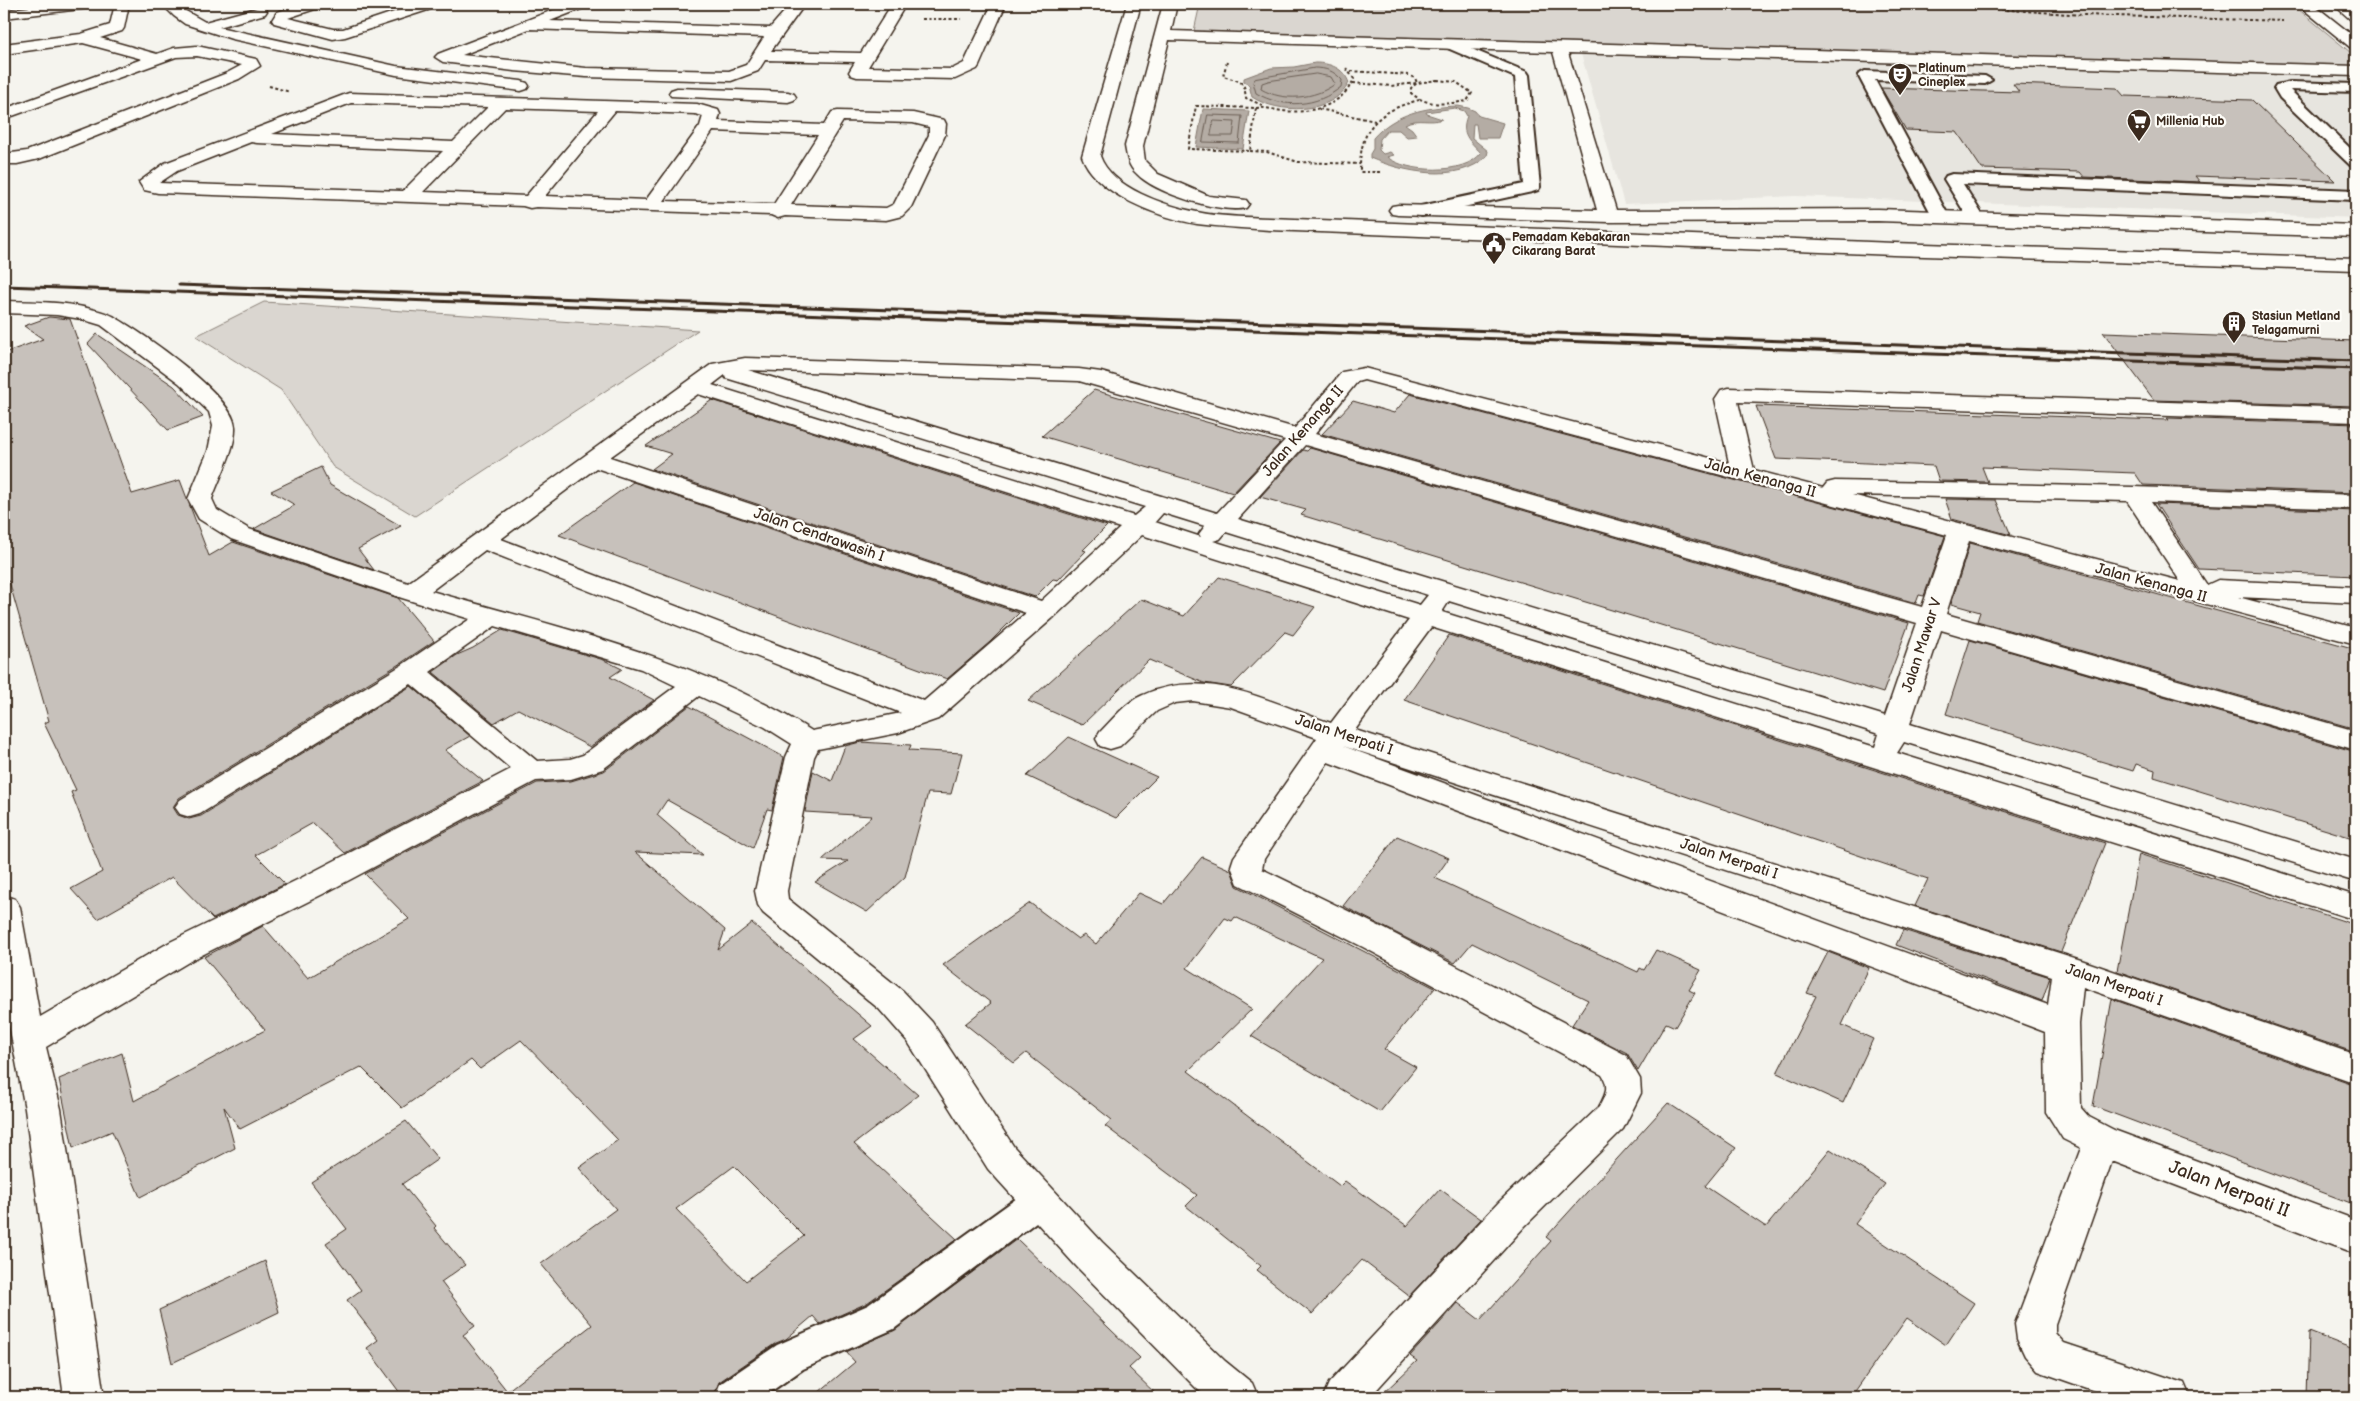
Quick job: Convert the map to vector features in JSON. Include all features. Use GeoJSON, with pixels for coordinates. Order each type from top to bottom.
{"type":"FeatureCollection","features":[{"type":"Feature","properties":{"kind":"street"},"geometry":{"type":"LineString","coordinates":[[4,14],[89,4]]}},
{"type":"Feature","properties":{"kind":"street"},"geometry":{"type":"LineString","coordinates":[[4,49],[82,38],[117,28],[122,4]]}},
{"type":"Feature","properties":{"kind":"street"},"geometry":{"type":"LineString","coordinates":[[169,4],[177,13],[202,26],[335,59],[376,68],[447,79],[533,87]]}},
{"type":"Feature","properties":{"kind":"street"},"geometry":{"type":"LineString","coordinates":[[184,31],[254,6],[282,15],[316,4]]}},
{"type":"Feature","properties":{"kind":"street"},"geometry":{"type":"LineString","coordinates":[[282,15],[279,20],[286,23],[333,34],[345,33],[432,4]]}},
{"type":"Feature","properties":{"kind":"street"},"geometry":{"type":"LineString","coordinates":[[581,4],[443,58],[492,66],[544,70],[731,76],[752,68],[774,33],[798,4]]}},
{"type":"Feature","properties":{"kind":"street"},"geometry":{"type":"LineString","coordinates":[[899,4],[857,72],[955,74],[971,66],[999,4]]}},
{"type":"Feature","properties":{"kind":"street"},"geometry":{"type":"LineString","coordinates":[[1134,4],[1091,156],[1095,168],[1109,181],[1130,195],[1196,218],[1270,224],[1894,249],[2356,264]]}},
{"type":"Feature","properties":{"kind":"street"},"geometry":{"type":"LineString","coordinates":[[1170,4],[1134,146],[1136,161],[1142,170],[1152,178],[1206,201],[1258,205]]}},
{"type":"Feature","properties":{"kind":"street"},"geometry":{"type":"LineString","coordinates":[[2304,4],[2356,44]]}},
{"type":"Feature","properties":{"kind":"street"},"geometry":{"type":"LineString","coordinates":[[2340,4],[2356,16]]}},
{"type":"Feature","properties":{"kind":"street"},"geometry":{"type":"LineString","coordinates":[[529,25],[774,33]]}},
{"type":"Feature","properties":{"kind":"street"},"geometry":{"type":"LineString","coordinates":[[1162,35],[2356,71]]}},
{"type":"Feature","properties":{"kind":"street"},"geometry":{"type":"LineString","coordinates":[[82,38],[155,58]]}},
{"type":"Feature","properties":{"kind":"street"},"geometry":{"type":"LineString","coordinates":[[119,48],[147,41]]}},
{"type":"Feature","properties":{"kind":"street"},"geometry":{"type":"LineString","coordinates":[[1559,48],[1608,216]]}},
{"type":"Feature","properties":{"kind":"street"},"geometry":{"type":"LineString","coordinates":[[4,114],[155,58],[187,50],[250,62],[252,66],[233,76],[33,155],[4,159]]}},
{"type":"Feature","properties":{"kind":"street"},"geometry":{"type":"LineString","coordinates":[[760,55],[806,70],[865,58]]}},
{"type":"Feature","properties":{"kind":"street"},"geometry":{"type":"LineString","coordinates":[[765,128],[806,70]]}},
{"type":"Feature","properties":{"kind":"street"},"geometry":{"type":"LineString","coordinates":[[660,92],[788,96]]}},
{"type":"Feature","properties":{"kind":"street"},"geometry":{"type":"LineString","coordinates":[[4,100],[27,94]]}},
{"type":"Feature","properties":{"kind":"street"},"geometry":{"type":"LineString","coordinates":[[650,207],[708,126],[712,114],[697,109],[349,98],[171,167],[148,182],[150,186],[158,188],[530,203],[778,212],[872,215],[896,212],[906,201],[939,128],[938,124],[927,119],[838,116],[778,212]]}},
{"type":"Feature","properties":{"kind":"street"},"geometry":{"type":"LineString","coordinates":[[406,198],[501,103]]}},
{"type":"Feature","properties":{"kind":"street"},"geometry":{"type":"LineString","coordinates":[[530,203],[611,106]]}},
{"type":"Feature","properties":{"kind":"street"},"geometry":{"type":"LineString","coordinates":[[708,126],[828,130]]}},
{"type":"Feature","properties":{"kind":"street"},"geometry":{"type":"LineString","coordinates":[[247,138],[458,147]]}},
{"type":"Feature","properties":{"kind":"street"},"geometry":{"type":"LineString","coordinates":[[1384,210],[1608,216],[1878,215],[2356,231]]}},
{"type":"Feature","properties":{"kind":"street"},"geometry":{"type":"LineString","coordinates":[[1878,215],[1894,249]]}},
{"type":"Feature","properties":{"kind":"street"},"geometry":{"type":"LineString","coordinates":[[4,307],[85,313],[108,321],[187,378],[213,403],[219,410],[224,426],[219,451],[200,499],[207,514],[240,534],[411,593],[650,663],[775,720],[808,741],[898,724],[928,712],[1045,611],[1161,503]]}},
{"type":"Feature","properties":{"kind":"street"},"geometry":{"type":"LineString","coordinates":[[411,593],[593,459],[720,369],[745,364],[1086,375],[1299,438],[2356,741]]}},
{"type":"Feature","properties":{"kind":"street"},"geometry":{"type":"LineString","coordinates":[[720,369],[1444,590],[2356,872]]}},
{"type":"Feature","properties":{"kind":"street","name":"Jalan Kenanga II"},"geometry":{"type":"LineString","coordinates":[[1201,544],[1299,438],[1350,377],[1364,374],[2356,636]]}},
{"type":"Feature","properties":{"kind":"street"},"geometry":{"type":"LineString","coordinates":[[697,387],[1140,524],[2356,908]]}},
{"type":"Feature","properties":{"kind":"street"},"geometry":{"type":"LineString","coordinates":[[1743,474],[1726,399],[1729,395],[2356,415]]}},
{"type":"Feature","properties":{"kind":"street","name":"Jalan Cendrawasih I"},"geometry":{"type":"LineString","coordinates":[[593,459],[1045,611]]}},
{"type":"Feature","properties":{"kind":"street"},"geometry":{"type":"LineString","coordinates":[[1794,487],[2134,494],[2356,502]]}},
{"type":"Feature","properties":{"kind":"street"},"geometry":{"type":"LineString","coordinates":[[2134,494],[2196,588]]}},
{"type":"Feature","properties":{"kind":"street","name":"Jalan Mawar V"},"geometry":{"type":"LineString","coordinates":[[1885,759],[1960,532]]}},
{"type":"Feature","properties":{"kind":"street"},"geometry":{"type":"LineString","coordinates":[[482,540],[928,712]]}},
{"type":"Feature","properties":{"kind":"street"},"geometry":{"type":"LineString","coordinates":[[2164,586],[2356,595]]}},
{"type":"Feature","properties":{"kind":"street"},"geometry":{"type":"LineString","coordinates":[[1343,1397],[1512,1214],[1611,1118],[1624,1093],[1623,1079],[1614,1065],[1366,934],[1248,876],[1246,866],[1249,857],[1330,741],[1444,590]]}},
{"type":"Feature","properties":{"kind":"street"},"geometry":{"type":"LineString","coordinates":[[190,806],[412,671],[492,616]]}},
{"type":"Feature","properties":{"kind":"street"},"geometry":{"type":"LineString","coordinates":[[412,671],[531,771]]}},
{"type":"Feature","properties":{"kind":"street"},"geometry":{"type":"LineString","coordinates":[[28,1041],[181,951],[312,886],[531,771],[571,768],[593,762],[695,685]]}},
{"type":"Feature","properties":{"kind":"street","name":"Jalan Merpati I"},"geometry":{"type":"LineString","coordinates":[[1110,739],[1134,714],[1153,701],[1183,691],[1242,701],[1314,727],[1330,741],[2069,969],[2356,1069]]}},
{"type":"Feature","properties":{"kind":"street"},"geometry":{"type":"LineString","coordinates":[[808,741],[800,757],[771,891],[774,905],[891,1000],[909,1019],[945,1068],[958,1092],[1001,1158],[1130,1294],[1211,1375],[1238,1397]]}},
{"type":"Feature","properties":{"kind":"street"},"geometry":{"type":"LineString","coordinates":[[1330,741],[2062,1024]]}},
{"type":"Feature","properties":{"kind":"street"},"geometry":{"type":"LineString","coordinates":[[4,907],[28,1041],[43,1109],[84,1397]]}},
{"type":"Feature","properties":{"kind":"street","name":"Jalan Merpati II"},"geometry":{"type":"LineString","coordinates":[[2069,969],[2062,1024],[2064,1112],[2076,1128],[2101,1141],[2356,1238]]}},
{"type":"Feature","properties":{"kind":"street"},"geometry":{"type":"LineString","coordinates":[[2101,1141],[2035,1324],[2034,1336],[2042,1349],[2052,1358],[2170,1397]]}},
{"type":"Feature","properties":{"kind":"lane"},"geometry":{"type":"LineString","coordinates":[[1422,211],[1532,187],[1522,75],[1450,44]]}},
{"type":"Feature","properties":{"kind":"lane"},"geometry":{"type":"LineString","coordinates":[[1941,217],[1865,75],[1985,80]]}},
{"type":"Feature","properties":{"kind":"lane"},"geometry":{"type":"LineString","coordinates":[[2356,88],[2290,86],[2281,88],[2285,95],[2356,162]]}},
{"type":"Feature","properties":{"kind":"lane"},"geometry":{"type":"LineString","coordinates":[[1977,219],[1952,179],[2356,195]]}},
{"type":"Feature","properties":{"kind":"lane"},"geometry":{"type":"LineString","coordinates":[[733,1397],[790,1357],[881,1317],[1040,1200]]}},
{"type":"Feature","properties":{"kind":"path"},"geometry":{"type":"LineString","coordinates":[[1924,4],[2083,15],[2285,21]]}},
{"type":"Feature","properties":{"kind":"path"},"geometry":{"type":"LineString","coordinates":[[891,18],[992,20]]}},
{"type":"Feature","properties":{"kind":"path"},"geometry":{"type":"LineString","coordinates":[[1228,62],[1223,76],[1239,81],[1244,85],[1246,98],[1264,106],[1284,111],[1317,109],[1375,122]]}},
{"type":"Feature","properties":{"kind":"path"},"geometry":{"type":"LineString","coordinates":[[1342,66],[1350,71],[1408,75],[1415,78],[1417,83]]}},
{"type":"Feature","properties":{"kind":"path"},"geometry":{"type":"LineString","coordinates":[[1317,109],[1336,102],[1348,94],[1354,79],[1350,71]]}},
{"type":"Feature","properties":{"kind":"path"},"geometry":{"type":"LineString","coordinates":[[1353,83],[1386,86],[1443,80],[1456,82],[1468,87],[1472,93],[1467,101],[1431,103],[1419,100],[1411,94],[1411,88],[1417,83]]}},
{"type":"Feature","properties":{"kind":"path"},"geometry":{"type":"LineString","coordinates":[[265,85],[293,93]]}},
{"type":"Feature","properties":{"kind":"path"},"geometry":{"type":"LineString","coordinates":[[1380,172],[1360,172],[1359,149],[1363,138],[1375,122],[1402,104],[1419,100]]}},
{"type":"Feature","properties":{"kind":"path"},"geometry":{"type":"LineString","coordinates":[[1264,106],[1256,108],[1196,106],[1188,149],[1267,152],[1298,162],[1360,164]]}},
{"type":"Feature","properties":{"kind":"path"},"geometry":{"type":"LineString","coordinates":[[1250,151],[1256,108]]}},
{"type":"Feature","properties":{"kind":"shaded area"},"geometry":{"type":"Polygon","coordinates":[[[1200,4],[2292,4],[2356,57],[2356,66],[1194,31],[1200,4]]]}},
{"type":"Feature","properties":{"kind":"shaded area"},"geometry":{"type":"Polygon","coordinates":[[[1581,54],[2356,76],[2356,218],[1795,196],[1624,204],[1581,54]]]}},
{"type":"Feature","properties":{"kind":"shaded area"},"geometry":{"type":"Polygon","coordinates":[[[264,302],[698,330],[415,516],[333,467],[281,390],[196,336],[264,302]]]}},
{"type":"Feature","properties":{"kind":"water"},"geometry":{"type":"Polygon","coordinates":[[[1315,63],[1336,67],[1344,74],[1349,83],[1341,93],[1330,101],[1318,106],[1290,108],[1263,103],[1252,97],[1249,85],[1244,81],[1244,78],[1271,68],[1294,67],[1315,63]]]}},
{"type":"Feature","properties":{"kind":"water"},"geometry":{"type":"Polygon","coordinates":[[[1458,106],[1475,111],[1479,116],[1503,123],[1498,138],[1478,138],[1476,124],[1473,124],[1472,138],[1488,151],[1487,156],[1475,165],[1446,173],[1430,173],[1398,168],[1370,158],[1373,149],[1373,138],[1382,129],[1401,117],[1423,110],[1458,106]],[[1455,108],[1426,112],[1442,119],[1414,121],[1405,124],[1417,136],[1407,137],[1399,130],[1388,130],[1380,139],[1379,150],[1383,154],[1390,152],[1394,155],[1387,157],[1396,162],[1421,169],[1450,168],[1473,160],[1481,153],[1465,132],[1467,116],[1464,111],[1455,108]]]}},
{"type":"Feature","properties":{"kind":"water"},"geometry":{"type":"Polygon","coordinates":[[[1203,109],[1249,111],[1243,149],[1196,147],[1203,109]]]}},
{"type":"Feature","properties":{"kind":"building","name":"Millenia Hub"},"geometry":{"type":"Polygon","coordinates":[[[2013,84],[2117,88],[2124,96],[2252,100],[2335,181],[2195,176],[2200,182],[2084,177],[2080,172],[1982,169],[1957,132],[1906,130],[1881,88],[2019,92],[2013,84]]]}},
{"type":"Feature","properties":{"kind":"building"},"geometry":{"type":"Polygon","coordinates":[[[49,317],[70,319],[132,494],[180,480],[209,556],[233,542],[398,598],[434,641],[179,798],[173,807],[178,815],[189,819],[201,816],[411,686],[470,736],[445,750],[483,781],[345,853],[313,823],[256,855],[285,884],[213,919],[172,877],[98,919],[71,889],[102,872],[71,792],[76,790],[44,723],[49,721],[9,581],[4,583],[4,353],[43,339],[24,326],[49,317]]]}},
{"type":"Feature","properties":{"kind":"building"},"geometry":{"type":"Polygon","coordinates":[[[2103,332],[2356,341],[2356,406],[2154,400],[2103,332]]]}},
{"type":"Feature","properties":{"kind":"building"},"geometry":{"type":"Polygon","coordinates":[[[97,334],[174,386],[203,417],[168,430],[88,344],[97,334]]]}},
{"type":"Feature","properties":{"kind":"building"},"geometry":{"type":"Polygon","coordinates":[[[1094,390],[1280,443],[1233,493],[1042,436],[1094,390]]]}},
{"type":"Feature","properties":{"kind":"building"},"geometry":{"type":"Polygon","coordinates":[[[1410,394],[1945,536],[1924,596],[1919,595],[1916,603],[1322,434],[1353,401],[1394,413],[1410,394]]]}},
{"type":"Feature","properties":{"kind":"building"},"geometry":{"type":"Polygon","coordinates":[[[712,400],[1107,526],[1083,550],[1086,551],[1058,580],[1053,579],[1035,597],[652,469],[672,454],[646,446],[712,400]]]}},
{"type":"Feature","properties":{"kind":"building"},"geometry":{"type":"Polygon","coordinates":[[[1756,406],[2132,419],[2169,420],[2167,418],[2356,424],[2356,493],[2143,485],[2135,473],[1982,467],[1988,482],[1939,481],[1934,466],[1776,459],[1756,406]]]}},
{"type":"Feature","properties":{"kind":"building"},"geometry":{"type":"Polygon","coordinates":[[[1310,448],[1909,623],[1883,693],[1301,515],[1306,510],[1260,497],[1303,450],[1307,451],[1310,448]]]}},
{"type":"Feature","properties":{"kind":"building"},"geometry":{"type":"Polygon","coordinates":[[[321,467],[330,485],[401,526],[358,549],[374,570],[254,529],[295,505],[271,491],[321,467]]]}},
{"type":"Feature","properties":{"kind":"building"},"geometry":{"type":"Polygon","coordinates":[[[633,482],[1019,613],[990,642],[947,679],[559,535],[633,482]]]}},
{"type":"Feature","properties":{"kind":"building"},"geometry":{"type":"Polygon","coordinates":[[[1945,499],[1996,500],[2011,535],[1952,519],[1945,499]]]}},
{"type":"Feature","properties":{"kind":"building"},"geometry":{"type":"Polygon","coordinates":[[[2156,504],[2356,511],[2356,576],[2199,569],[2156,504]]]}},
{"type":"Feature","properties":{"kind":"building"},"geometry":{"type":"Polygon","coordinates":[[[1970,543],[2356,649],[2356,729],[1977,621],[1980,612],[1951,604],[1970,543]]]}},
{"type":"Feature","properties":{"kind":"building"},"geometry":{"type":"Polygon","coordinates":[[[1219,577],[1315,607],[1293,635],[1285,632],[1231,687],[1204,683],[1149,660],[1082,725],[1028,701],[1141,599],[1184,616],[1219,577]]]}},
{"type":"Feature","properties":{"kind":"building"},"geometry":{"type":"Polygon","coordinates":[[[502,630],[604,660],[622,669],[610,677],[654,700],[590,747],[518,709],[494,723],[433,672],[457,655],[473,648],[502,630]]]}},
{"type":"Feature","properties":{"kind":"building"},"geometry":{"type":"Polygon","coordinates":[[[1449,635],[2105,843],[2061,952],[1915,906],[1928,879],[1404,700],[1449,635]]]}},
{"type":"Feature","properties":{"kind":"building"},"geometry":{"type":"Polygon","coordinates":[[[1970,640],[2356,752],[2356,839],[2154,777],[2155,770],[2136,764],[2133,771],[1946,714],[1970,640]]]}},
{"type":"Feature","properties":{"kind":"building"},"geometry":{"type":"Polygon","coordinates":[[[689,706],[784,757],[772,810],[767,809],[753,848],[667,800],[657,815],[703,855],[635,852],[725,930],[718,950],[752,923],[872,1026],[854,1039],[918,1095],[854,1144],[957,1239],[867,1303],[820,1324],[813,1316],[786,1339],[776,1343],[719,1382],[713,1397],[403,1397],[367,1348],[378,1340],[347,1300],[361,1290],[326,1243],[347,1229],[311,1182],[406,1121],[438,1159],[402,1184],[436,1226],[434,1228],[465,1265],[441,1282],[475,1326],[463,1335],[507,1391],[592,1325],[541,1264],[616,1209],[579,1168],[618,1140],[521,1040],[480,1069],[471,1060],[402,1108],[361,1067],[240,1129],[224,1107],[235,1148],[140,1197],[112,1131],[73,1148],[59,1079],[122,1053],[134,1101],[265,1030],[204,957],[263,926],[308,978],[409,919],[365,874],[537,783],[571,781],[604,771],[689,706]],[[734,1166],[676,1209],[746,1281],[804,1236],[734,1166]]]}},
{"type":"Feature","properties":{"kind":"building"},"geometry":{"type":"Polygon","coordinates":[[[1069,737],[1157,777],[1116,818],[1027,776],[1069,737]]]}},
{"type":"Feature","properties":{"kind":"building"},"geometry":{"type":"Polygon","coordinates":[[[860,742],[911,745],[909,750],[962,753],[951,794],[928,793],[905,877],[867,912],[815,882],[848,861],[822,860],[872,816],[805,812],[813,771],[832,781],[845,746],[860,742]]]}},
{"type":"Feature","properties":{"kind":"building"},"geometry":{"type":"Polygon","coordinates":[[[1397,836],[1449,858],[1435,878],[1638,972],[1640,968],[1644,970],[1656,950],[1701,970],[1689,990],[1695,993],[1675,1027],[1666,1023],[1638,1071],[1627,1053],[1572,1025],[1588,1000],[1472,943],[1455,963],[1343,906],[1397,836]]]}},
{"type":"Feature","properties":{"kind":"building"},"geometry":{"type":"Polygon","coordinates":[[[2139,854],[2356,925],[2356,1053],[2117,971],[2139,854]]]}},
{"type":"Feature","properties":{"kind":"building"},"geometry":{"type":"Polygon","coordinates":[[[1202,857],[1231,870],[1237,886],[1435,988],[1384,1049],[1416,1067],[1380,1112],[1251,1036],[1322,958],[1235,917],[1232,921],[1225,918],[1187,968],[1252,1009],[1188,1071],[1340,1186],[1345,1181],[1407,1226],[1440,1189],[1481,1219],[1409,1296],[1362,1260],[1312,1314],[1257,1270],[1261,1266],[1186,1206],[1197,1195],[1105,1126],[1112,1120],[1026,1053],[1014,1063],[965,1024],[991,1003],[943,965],[1030,903],[1078,939],[1084,935],[1096,944],[1139,893],[1163,904],[1202,857]]]}},
{"type":"Feature","properties":{"kind":"building"},"geometry":{"type":"Polygon","coordinates":[[[1903,930],[2050,977],[2042,1001],[1896,945],[1903,930]]]}},
{"type":"Feature","properties":{"kind":"building"},"geometry":{"type":"Polygon","coordinates":[[[1828,952],[1869,968],[1842,1025],[1873,1039],[1843,1103],[1777,1073],[1816,996],[1807,993],[1828,952]]]}},
{"type":"Feature","properties":{"kind":"building"},"geometry":{"type":"Polygon","coordinates":[[[2112,999],[2356,1085],[2356,1205],[2093,1106],[2112,999]]]}},
{"type":"Feature","properties":{"kind":"building"},"geometry":{"type":"Polygon","coordinates":[[[1668,1103],[1736,1148],[1705,1186],[1766,1227],[1830,1149],[1885,1184],[1855,1224],[1974,1303],[1946,1345],[1907,1318],[1851,1397],[1379,1397],[1417,1361],[1410,1356],[1458,1303],[1480,1320],[1551,1241],[1546,1237],[1668,1103]]]}},
{"type":"Feature","properties":{"kind":"building"},"geometry":{"type":"Polygon","coordinates":[[[1017,1239],[1140,1358],[1129,1368],[1159,1397],[813,1397],[855,1362],[846,1352],[895,1330],[1017,1239]]]}},
{"type":"Feature","properties":{"kind":"building"},"geometry":{"type":"Polygon","coordinates":[[[265,1261],[279,1312],[172,1363],[159,1310],[265,1261]]]}},
{"type":"Feature","properties":{"kind":"building"},"geometry":{"type":"Polygon","coordinates":[[[2309,1332],[2356,1350],[2356,1397],[2307,1397],[2309,1332]]]}},
{"type":"Feature","properties":{"kind":"railway"},"geometry":{"type":"LineString","coordinates":[[179,285],[2356,361]]}},
{"type":"Feature","properties":{"kind":"railway"},"geometry":{"type":"LineString","coordinates":[[4,286],[2356,369]]}},
{"type":"Feature","properties":{"kind":"place","name":"Platinum Cineplex"},"geometry":{"type":"Point","coordinates":[1900,96]}},
{"type":"Feature","properties":{"kind":"place","name":"Millenia Hub"},"geometry":{"type":"Point","coordinates":[2139,142]}},
{"type":"Feature","properties":{"kind":"place","name":"Pemadam Kebakaran Cikarang Barat"},"geometry":{"type":"Point","coordinates":[1494,265]}},
{"type":"Feature","properties":{"kind":"place","name":"Stasiun Metland Telagamurni"},"geometry":{"type":"Point","coordinates":[2234,344]}}]}
